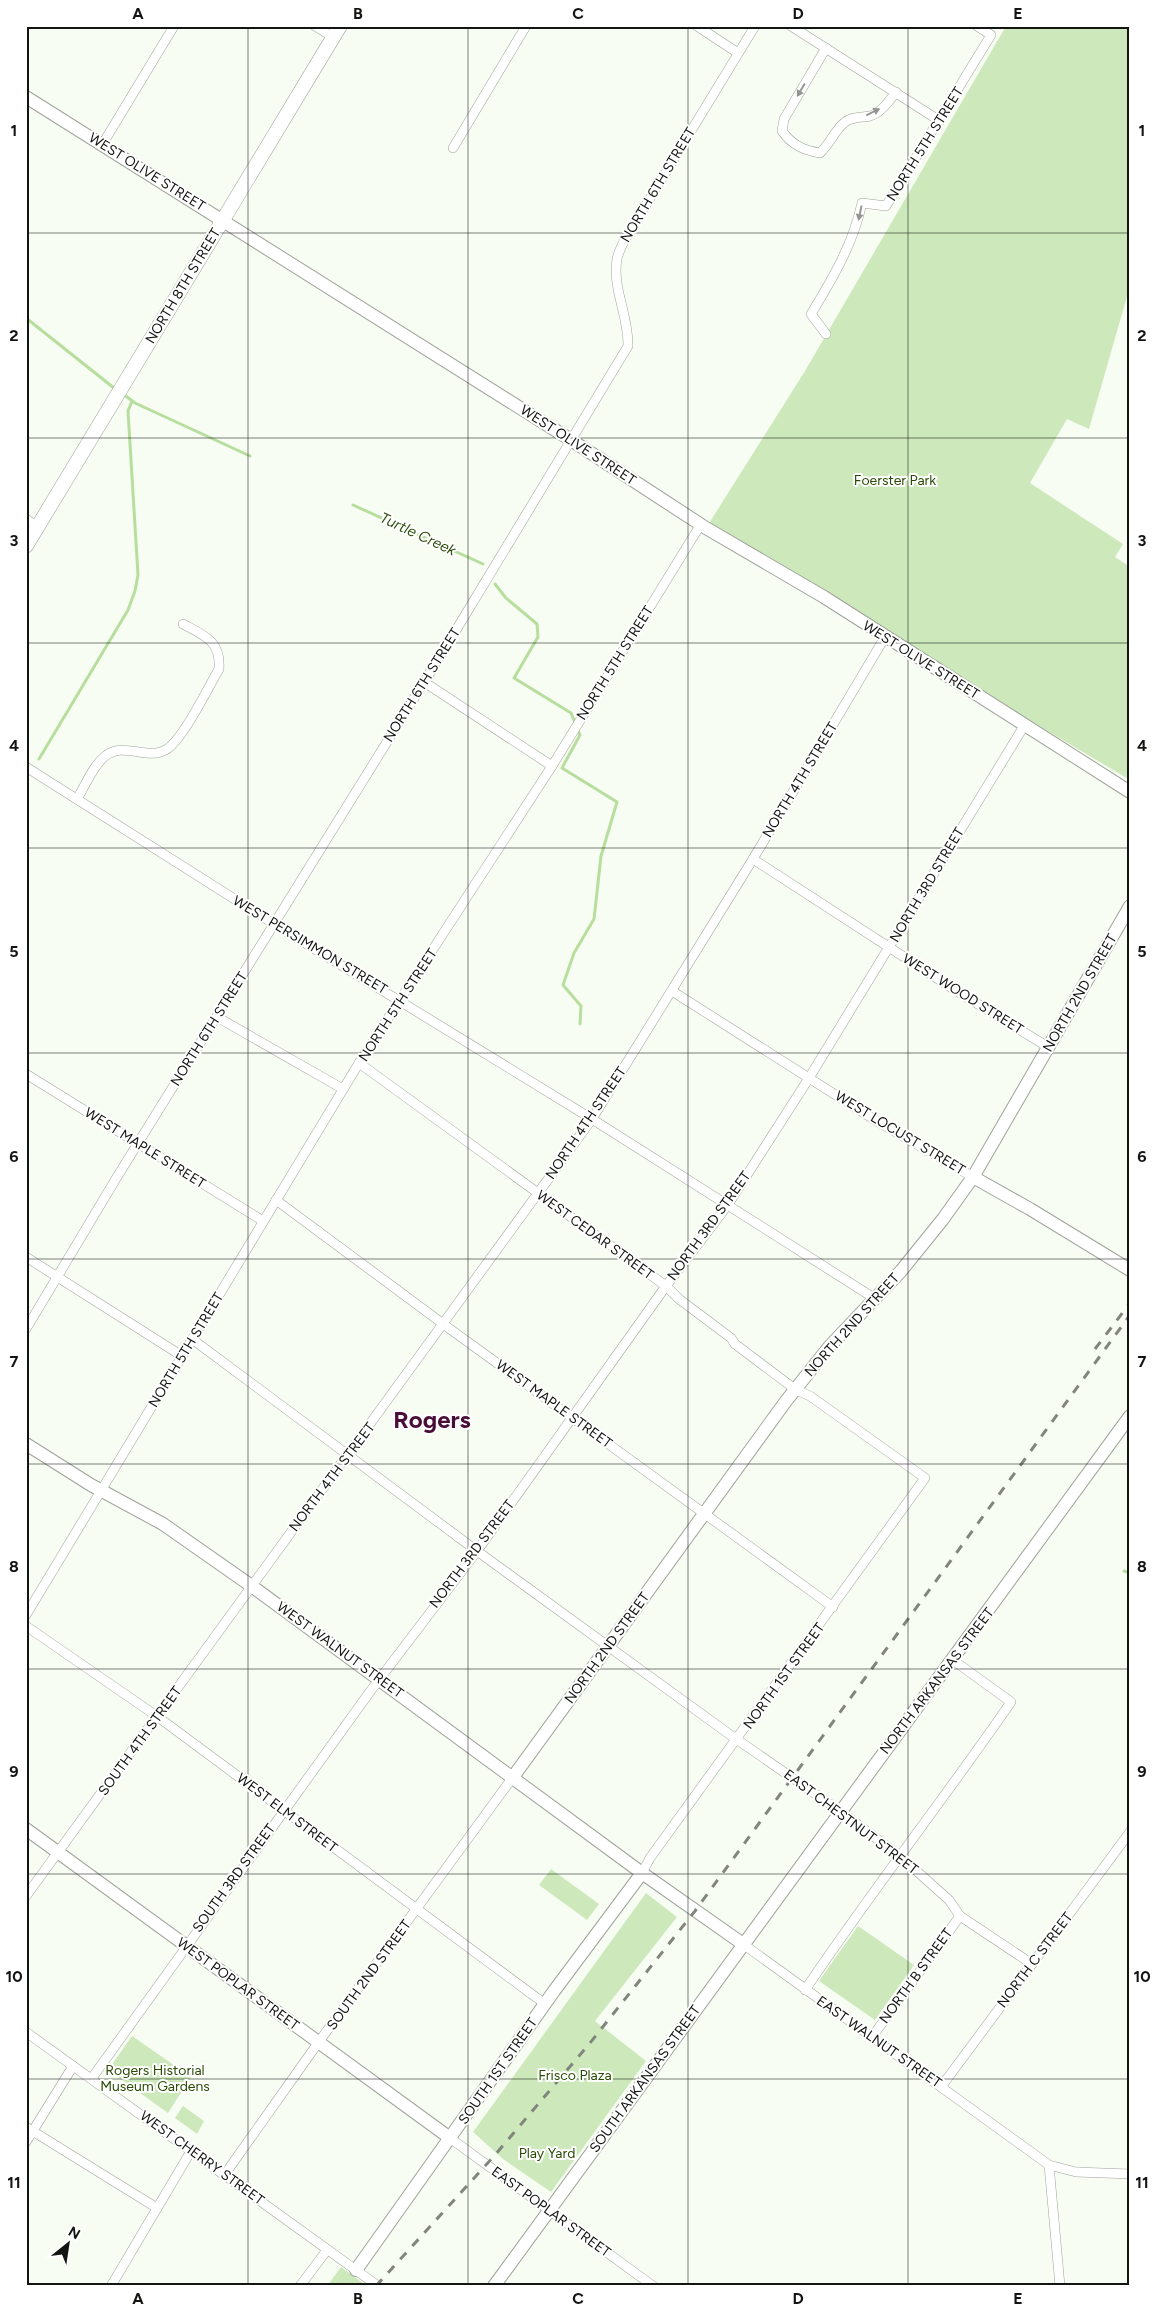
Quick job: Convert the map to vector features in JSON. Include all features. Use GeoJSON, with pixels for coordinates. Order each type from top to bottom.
{"type":"FeatureCollection","features":[{"type":"Feature","properties":{"kind":"main road","name":"NORTH 8TH STREET"},"geometry":{"type":"LineString","coordinates":[[26,546],[32,523],[223,220],[336,32]]}},
{"type":"Feature","properties":{"kind":"main road","name":"WEST OLIVE STREET"},"geometry":{"type":"LineString","coordinates":[[26,97],[701,524],[824,598],[1130,792]]}},
{"type":"Feature","properties":{"kind":"main road","name":"NORTH 2ND STREET"},"geometry":{"type":"LineString","coordinates":[[513,1777],[608,1645],[829,1347],[943,1219],[972,1177],[1130,906]]}},
{"type":"Feature","properties":{"kind":"main road","name":"WEST LOCUST STREET"},"geometry":{"type":"LineString","coordinates":[[972,1177],[1030,1209],[1130,1270]]}},
{"type":"Feature","properties":{"kind":"main road","name":"NORTH ARKANSAS STREET"},"geometry":{"type":"LineString","coordinates":[[743,1944],[1130,1416]]}},
{"type":"Feature","properties":{"kind":"main road","name":"WEST WALNUT STREET"},"geometry":{"type":"LineString","coordinates":[[26,1444],[162,1524],[254,1587],[642,1873]]}},
{"type":"Feature","properties":{"kind":"main road","name":"WEST POPLAR STREET"},"geometry":{"type":"LineString","coordinates":[[26,1828],[450,2138]]}},
{"type":"Feature","properties":{"kind":"main road","name":"EAST WALNUT STREET"},"geometry":{"type":"LineString","coordinates":[[642,1873],[743,1944]]}},
{"type":"Feature","properties":{"kind":"main road","name":"SOUTH 1ST STREET"},"geometry":{"type":"LineString","coordinates":[[356,2270],[545,2004],[642,1873]]}},
{"type":"Feature","properties":{"kind":"main road","name":"SOUTH ARKANSAS STREET"},"geometry":{"type":"LineString","coordinates":[[494,2286],[743,1944]]}},
{"type":"Feature","properties":{"kind":"street"},"geometry":{"type":"LineString","coordinates":[[102,145],[174,26]]}},
{"type":"Feature","properties":{"kind":"street"},"geometry":{"type":"LineString","coordinates":[[315,26],[336,32]]}},
{"type":"Feature","properties":{"kind":"street"},"geometry":{"type":"LineString","coordinates":[[453,148],[526,26]]}},
{"type":"Feature","properties":{"kind":"street"},"geometry":{"type":"LineString","coordinates":[[697,26],[738,53]]}},
{"type":"Feature","properties":{"kind":"street","name":"NORTH 6TH STREET"},"geometry":{"type":"LineString","coordinates":[[26,1328],[424,682],[628,346],[628,330],[617,282],[617,258],[624,240],[754,26]]}},
{"type":"Feature","properties":{"kind":"street"},"geometry":{"type":"LineString","coordinates":[[791,26],[940,121]]}},
{"type":"Feature","properties":{"kind":"street","name":"NORTH 5TH STREET"},"geometry":{"type":"LineString","coordinates":[[826,334],[811,314],[856,232],[862,202],[886,206],[940,121],[991,35],[977,26]]}},
{"type":"Feature","properties":{"kind":"street"},"geometry":{"type":"LineString","coordinates":[[826,48],[784,119],[782,131],[790,141],[804,150],[820,153],[830,144],[843,123],[852,118],[872,115],[886,105],[896,92]]}},
{"type":"Feature","properties":{"kind":"street","name":"NORTH 5TH STREET"},"geometry":{"type":"LineString","coordinates":[[26,1615],[103,1491],[192,1339],[359,1063],[552,766],[701,524]]}},
{"type":"Feature","properties":{"kind":"street"},"geometry":{"type":"LineString","coordinates":[[77,799],[103,757],[114,751],[128,749],[146,753],[158,753],[175,744],[219,669],[220,655],[210,639],[183,624]]}},
{"type":"Feature","properties":{"kind":"street","name":"NORTH 4TH STREET"},"geometry":{"type":"LineString","coordinates":[[254,1587],[259,1574],[348,1457],[592,1119],[753,859],[885,637]]}},
{"type":"Feature","properties":{"kind":"street"},"geometry":{"type":"LineString","coordinates":[[424,682],[552,766]]}},
{"type":"Feature","properties":{"kind":"street","name":"NORTH 3RD STREET"},"geometry":{"type":"LineString","coordinates":[[378,1680],[477,1551],[666,1286],[727,1206],[810,1078],[1024,726]]}},
{"type":"Feature","properties":{"kind":"street","name":"WEST PERSIMMON STREET"},"geometry":{"type":"LineString","coordinates":[[26,767],[274,924],[592,1119],[874,1298]]}},
{"type":"Feature","properties":{"kind":"street","name":"WEST WOOD STREET"},"geometry":{"type":"LineString","coordinates":[[753,859],[888,947],[1048,1047]]}},
{"type":"Feature","properties":{"kind":"street","name":"WEST LOCUST STREET"},"geometry":{"type":"LineString","coordinates":[[672,991],[972,1177]]}},
{"type":"Feature","properties":{"kind":"street"},"geometry":{"type":"LineString","coordinates":[[217,1017],[343,1089]]}},
{"type":"Feature","properties":{"kind":"street","name":"WEST CEDAR STREET"},"geometry":{"type":"LineString","coordinates":[[359,1063],[666,1286],[679,1299],[731,1338],[735,1344],[796,1390],[810,1396],[925,1478]]}},
{"type":"Feature","properties":{"kind":"street","name":"WEST MAPLE STREET"},"geometry":{"type":"LineString","coordinates":[[26,1074],[263,1221]]}},
{"type":"Feature","properties":{"kind":"street","name":"WEST MAPLE STREET"},"geometry":{"type":"LineString","coordinates":[[276,1200],[443,1324],[833,1607]]}},
{"type":"Feature","properties":{"kind":"street"},"geometry":{"type":"LineString","coordinates":[[26,1257],[182,1356]]}},
{"type":"Feature","properties":{"kind":"street","name":"EAST CHESTNUT STREET"},"geometry":{"type":"LineString","coordinates":[[192,1339],[348,1457],[901,1856],[949,1900],[960,1916],[1032,1964]]}},
{"type":"Feature","properties":{"kind":"street","name":"NORTH 1ST STREET"},"geometry":{"type":"LineString","coordinates":[[642,1873],[650,1858],[925,1478]]}},
{"type":"Feature","properties":{"kind":"street","name":"SOUTH 4TH STREET"},"geometry":{"type":"LineString","coordinates":[[26,1896],[254,1587]]}},
{"type":"Feature","properties":{"kind":"street","name":"WEST ELM STREET"},"geometry":{"type":"LineString","coordinates":[[26,1626],[158,1717],[545,2004]]}},
{"type":"Feature","properties":{"kind":"street"},"geometry":{"type":"LineString","coordinates":[[805,1990],[844,1932],[952,1788],[1011,1702],[953,1660]]}},
{"type":"Feature","properties":{"kind":"street","name":"SOUTH 3RD STREET"},"geometry":{"type":"LineString","coordinates":[[92,2078],[378,1680]]}},
{"type":"Feature","properties":{"kind":"street","name":"SOUTH 2ND STREET"},"geometry":{"type":"LineString","coordinates":[[225,2174],[318,2043],[513,1777]]}},
{"type":"Feature","properties":{"kind":"street","name":"NORTH C STREET"},"geometry":{"type":"LineString","coordinates":[[941,2087],[1130,1832]]}},
{"type":"Feature","properties":{"kind":"street","name":"NORTH B STREET"},"geometry":{"type":"LineString","coordinates":[[872,2037],[960,1916]]}},
{"type":"Feature","properties":{"kind":"street","name":"EAST WALNUT STREET"},"geometry":{"type":"LineString","coordinates":[[743,1944],[1049,2165],[1076,2172],[1130,2174]]}},
{"type":"Feature","properties":{"kind":"street","name":"WEST CHERRY STREET"},"geometry":{"type":"LineString","coordinates":[[26,2032],[377,2285]]}},
{"type":"Feature","properties":{"kind":"street"},"geometry":{"type":"LineString","coordinates":[[26,2142],[30,2129],[73,2066]]}},
{"type":"Feature","properties":{"kind":"street"},"geometry":{"type":"LineString","coordinates":[[30,2129],[157,2208]]}},
{"type":"Feature","properties":{"kind":"street","name":"EAST POPLAR STREET"},"geometry":{"type":"LineString","coordinates":[[450,2138],[653,2286]]}},
{"type":"Feature","properties":{"kind":"street"},"geometry":{"type":"LineString","coordinates":[[111,2286],[191,2151]]}},
{"type":"Feature","properties":{"kind":"street"},"geometry":{"type":"LineString","coordinates":[[1049,2165],[1060,2286]]}},
{"type":"Feature","properties":{"kind":"street"},"geometry":{"type":"LineString","coordinates":[[300,2286],[327,2250]]}},
{"type":"Feature","properties":{"kind":"green space","name":"Foerster Park"},"geometry":{"type":"Polygon","coordinates":[[[1006,26],[1130,26],[1130,286],[1089,429],[1067,419],[1030,483],[1123,544],[1115,557],[1130,567],[1130,780],[706,528],[805,371],[1006,26]]]}},
{"type":"Feature","properties":{"kind":"green space"},"geometry":{"type":"Polygon","coordinates":[[[551,1869],[599,1904],[587,1920],[539,1885],[551,1869]]]}},
{"type":"Feature","properties":{"kind":"green space","name":"Frisco Plaza"},"geometry":{"type":"Polygon","coordinates":[[[646,1893],[677,1917],[595,2021],[646,2061],[551,2192],[503,2159],[473,2132],[646,1893]]]}},
{"type":"Feature","properties":{"kind":"green space"},"geometry":{"type":"Polygon","coordinates":[[[858,1926],[914,1965],[875,2020],[819,1981],[858,1926]]]}},
{"type":"Feature","properties":{"kind":"green space","name":"Rogers Historial Museum Gardens"},"geometry":{"type":"Polygon","coordinates":[[[132,2036],[191,2077],[168,2113],[108,2070],[132,2036]]]}},
{"type":"Feature","properties":{"kind":"green space"},"geometry":{"type":"Polygon","coordinates":[[[183,2106],[204,2121],[197,2134],[175,2118],[183,2106]]]}},
{"type":"Feature","properties":{"kind":"green space"},"geometry":{"type":"Polygon","coordinates":[[[341,2267],[364,2284],[327,2286],[341,2267]]]}},
{"type":"Feature","properties":{"kind":"waterway","name":"Turtle Creek"},"geometry":{"type":"LineString","coordinates":[[26,318],[114,388]]}},
{"type":"Feature","properties":{"kind":"waterway","name":"Turtle Creek"},"geometry":{"type":"LineString","coordinates":[[123,394],[135,403],[250,456]]}},
{"type":"Feature","properties":{"kind":"waterway"},"geometry":{"type":"LineString","coordinates":[[39,759],[128,610],[135,591],[138,575],[128,411],[132,401]]}},
{"type":"Feature","properties":{"kind":"waterway","name":"Turtle Creek"},"geometry":{"type":"LineString","coordinates":[[353,505],[483,564]]}},
{"type":"Feature","properties":{"kind":"waterway","name":"Turtle Creek"},"geometry":{"type":"LineString","coordinates":[[495,584],[506,598],[537,624],[538,637],[514,678],[571,713],[580,735],[562,768],[617,802],[601,856],[594,919],[574,953],[563,985],[581,1006],[580,1024]]}},
{"type":"Feature","properties":{"kind":"waterway"},"geometry":{"type":"LineString","coordinates":[[1124,1571],[1130,1573]]}},
{"type":"Feature","properties":{"kind":"railway"},"geometry":{"type":"LineString","coordinates":[[1095,1349],[1130,1303]]}},
{"type":"Feature","properties":{"kind":"railway"},"geometry":{"type":"LineString","coordinates":[[376,2286],[495,2155],[590,2043],[695,1911],[1130,1315]]}},
{"type":"Feature","properties":{"kind":"district","name":"Rogers"},"geometry":{"type":"Point","coordinates":[432,1419]}},
{"type":"Feature","properties":{"kind":"park label","name":"Play Yard"},"geometry":{"type":"Point","coordinates":[547,2153]}}]}
